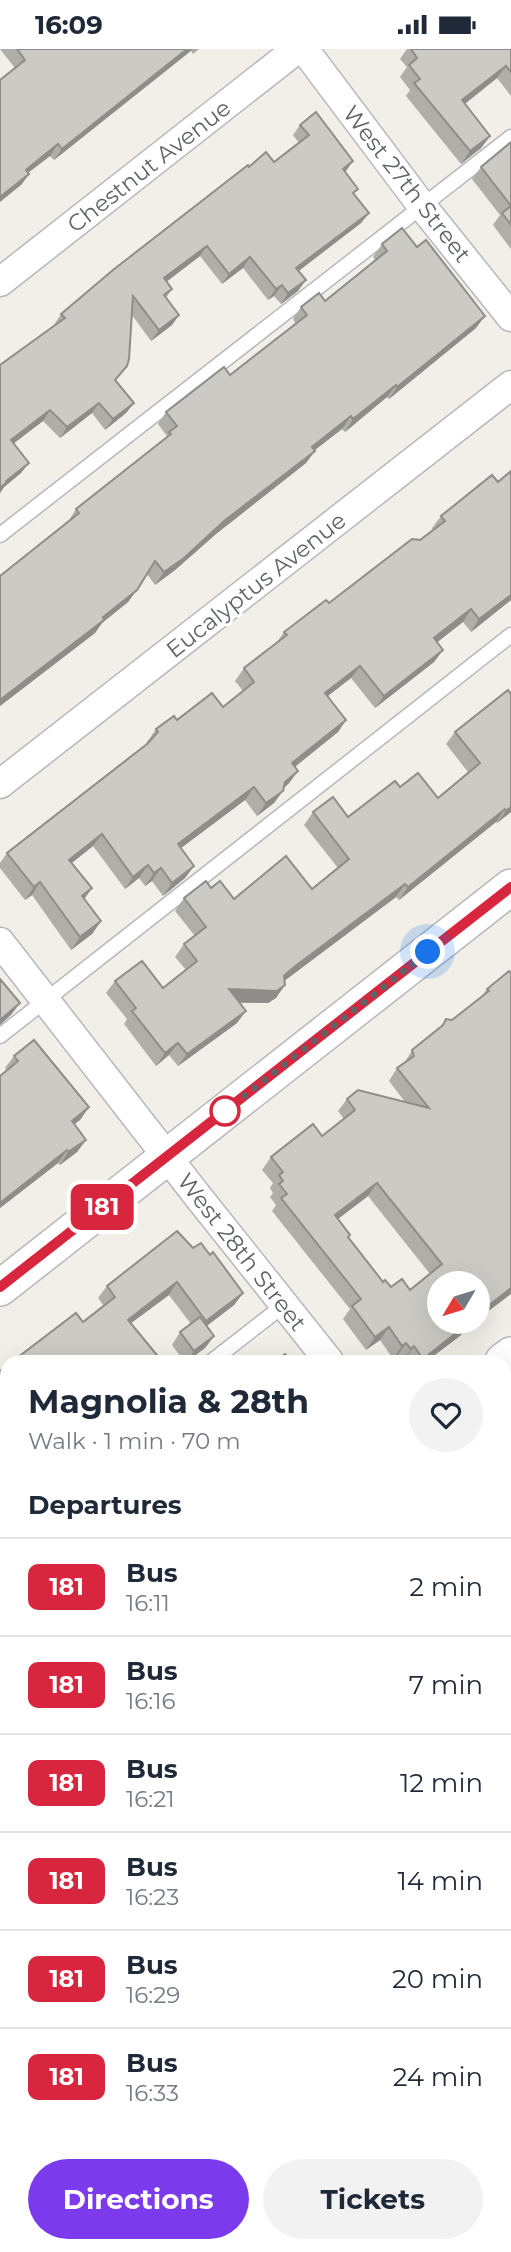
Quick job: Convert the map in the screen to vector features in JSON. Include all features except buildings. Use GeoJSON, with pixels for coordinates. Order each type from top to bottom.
{"type":"FeatureCollection","features":[{"type":"Feature","properties":{"kind":"street","name":"Chestnut Avenue"},"geometry":{"type":"LineString","coordinates":[[0,282],[297,49]]}},
{"type":"Feature","properties":{"kind":"street","name":"West 27th Street"},"geometry":{"type":"LineString","coordinates":[[304,49],[422,206],[511,317]]}},
{"type":"Feature","properties":{"kind":"street","name":"Eucalyptus Avenue"},"geometry":{"type":"LineString","coordinates":[[0,784],[511,385]]}},
{"type":"Feature","properties":{"kind":"street"},"geometry":{"type":"LineString","coordinates":[[0,1288],[511,887]]}},
{"type":"Feature","properties":{"kind":"street","name":"West 28th Street"},"geometry":{"type":"LineString","coordinates":[[0,942],[324,1355]]}},
{"type":"Feature","properties":{"kind":"lane"},"geometry":{"type":"LineString","coordinates":[[0,535],[511,137]]}},
{"type":"Feature","properties":{"kind":"lane"},"geometry":{"type":"LineString","coordinates":[[0,1035],[511,635]]}},
{"type":"Feature","properties":{"kind":"lane"},"geometry":{"type":"LineString","coordinates":[[220,1355],[284,1305]]}},
{"type":"Feature","properties":{"kind":"bus line","name":"181"},"geometry":{"type":"LineString","coordinates":[[0,1287],[511,887]]}},
{"type":"Feature","properties":{"kind":"route"},"geometry":{"type":"LineString","coordinates":[[225,1111],[428,952]]}}]}
